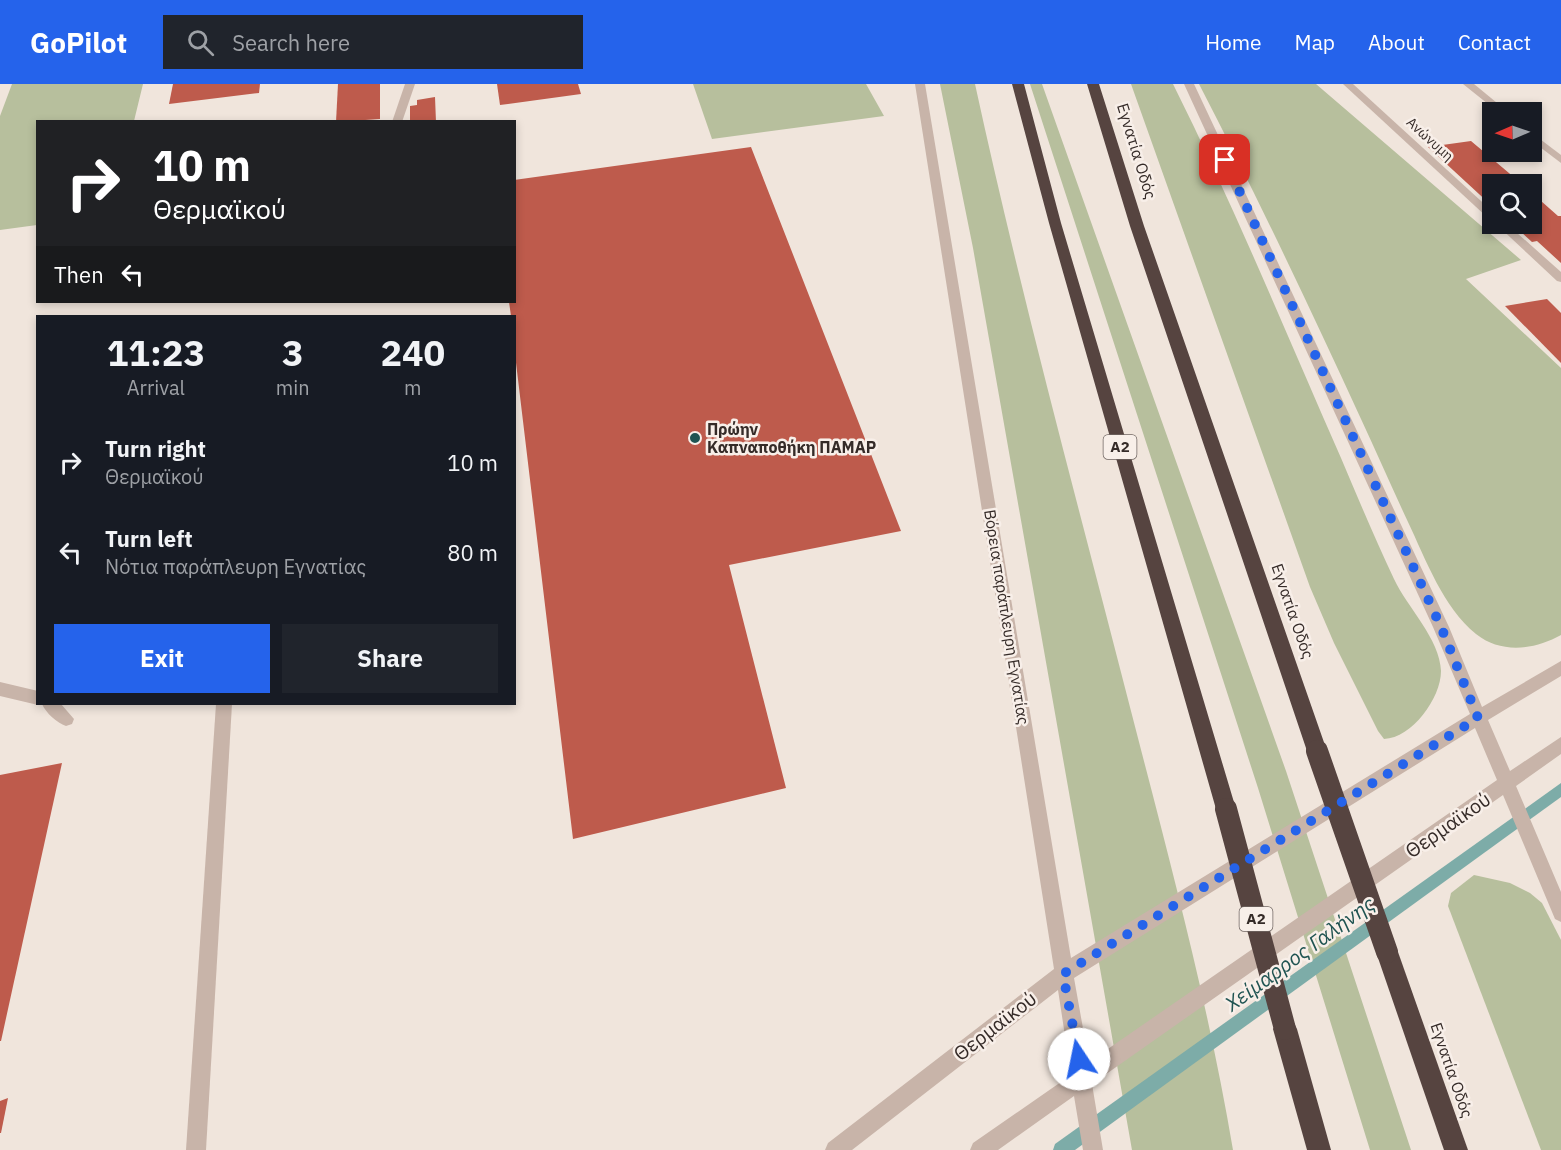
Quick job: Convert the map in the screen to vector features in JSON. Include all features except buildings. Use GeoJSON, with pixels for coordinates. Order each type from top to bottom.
{"type":"FeatureCollection","features":[{"type":"Feature","properties":{"kind":"highway","name":"Α2"},"geometry":{"type":"LineString","coordinates":[[1018,84],[1058,235],[1226,809],[1318,1150]]}},
{"type":"Feature","properties":{"kind":"highway","name":"Εγνατία Οδός"},"geometry":{"type":"LineString","coordinates":[[1093,84],[1137,226],[1456,1150]]}},
{"type":"Feature","properties":{"kind":"street"},"geometry":{"type":"LineString","coordinates":[[399,120],[410,84]]}},
{"type":"Feature","properties":{"kind":"street","name":"Βόρεια παράπλευρη Εγνατίας"},"geometry":{"type":"LineString","coordinates":[[920,84],[1093,1150]]}},
{"type":"Feature","properties":{"kind":"street"},"geometry":{"type":"LineString","coordinates":[[1189,84],[1441,627],[1561,914]]}},
{"type":"Feature","properties":{"kind":"street","name":"Ανώνυμη"},"geometry":{"type":"LineString","coordinates":[[1348,84],[1482,207]]}},
{"type":"Feature","properties":{"kind":"street"},"geometry":{"type":"LineString","coordinates":[[1468,84],[1490,102]]}},
{"type":"Feature","properties":{"kind":"street"},"geometry":{"type":"LineString","coordinates":[[1542,144],[1561,160]]}},
{"type":"Feature","properties":{"kind":"street"},"geometry":{"type":"LineString","coordinates":[[1512,234],[1561,278]]}},
{"type":"Feature","properties":{"kind":"street","name":"Θερμαϊκού"},"geometry":{"type":"LineString","coordinates":[[835,1150],[1063,974],[1561,668]]}},
{"type":"Feature","properties":{"kind":"street"},"geometry":{"type":"LineString","coordinates":[[0,689],[36,698]]}},
{"type":"Feature","properties":{"kind":"street"},"geometry":{"type":"LineString","coordinates":[[51,705],[66,719]]}},
{"type":"Feature","properties":{"kind":"street"},"geometry":{"type":"LineString","coordinates":[[196,1150],[224,705]]}},
{"type":"Feature","properties":{"kind":"street","name":"Θερμαϊκού"},"geometry":{"type":"LineString","coordinates":[[980,1150],[1561,745]]}},
{"type":"Feature","properties":{"kind":"green space"},"geometry":{"type":"Polygon","coordinates":[[[12,84],[143,84],[134,120],[36,120],[36,225],[0,230],[0,116],[12,84]]]}},
{"type":"Feature","properties":{"kind":"green space"},"geometry":{"type":"Polygon","coordinates":[[[693,84],[866,84],[884,116],[712,139],[693,84]]]}},
{"type":"Feature","properties":{"kind":"green space"},"geometry":{"type":"Polygon","coordinates":[[[940,84],[975,84],[1033,332],[1190,945],[1214,1047],[1233,1150],[1132,1150],[973,248],[940,84]]]}},
{"type":"Feature","properties":{"kind":"green space"},"geometry":{"type":"Polygon","coordinates":[[[1030,84],[1042,84],[1286,771],[1411,1150],[1370,1150],[1258,788],[1030,84]]]}},
{"type":"Feature","properties":{"kind":"green space"},"geometry":{"type":"Polygon","coordinates":[[[1131,84],[1173,84],[1238,223],[1387,564],[1435,647],[1441,671],[1436,693],[1423,715],[1405,732],[1394,737],[1384,739],[1378,731],[1334,643],[1310,587],[1131,84]]]}},
{"type":"Feature","properties":{"kind":"green space"},"geometry":{"type":"Polygon","coordinates":[[[1199,84],[1316,84],[1482,227],[1482,234],[1491,234],[1521,260],[1466,279],[1561,368],[1561,635],[1529,647],[1496,645],[1476,634],[1464,623],[1445,597],[1241,167],[1199,84]]]}},
{"type":"Feature","properties":{"kind":"green space"},"geometry":{"type":"Polygon","coordinates":[[[1474,875],[1510,883],[1530,893],[1542,903],[1561,940],[1561,1150],[1541,1150],[1448,906],[1451,893],[1474,875]]]}},
{"type":"Feature","properties":{"kind":"waterway","name":"Χείμαρρος Γαλήνης"},"geometry":{"type":"LineString","coordinates":[[1061,1150],[1561,789]]}},
{"type":"Feature","properties":{"kind":"place","name":"Πρώην Καπναποθήκη ΠΑΜΑΡ"},"geometry":{"type":"Point","coordinates":[695,438]}},
{"type":"Feature","properties":{"kind":"route"},"geometry":{"type":"LineString","coordinates":[[1079,1059],[1063,974],[1478,718],[1441,627],[1225,160]]}}]}
